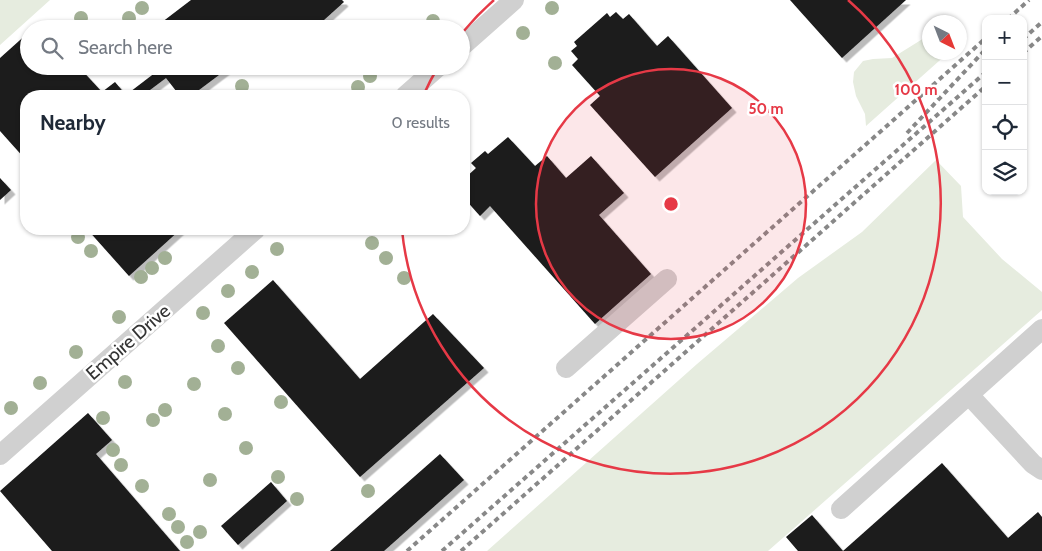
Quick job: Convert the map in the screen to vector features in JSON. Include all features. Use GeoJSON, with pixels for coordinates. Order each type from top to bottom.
{"type":"FeatureCollection","features":[{"type":"Feature","properties":{"kind":"street"},"geometry":{"type":"LineString","coordinates":[[470,39],[514,0]]}},
{"type":"Feature","properties":{"kind":"street"},"geometry":{"type":"LineString","coordinates":[[412,90],[429,75]]}},
{"type":"Feature","properties":{"kind":"street","name":"Empire Drive"},"geometry":{"type":"LineString","coordinates":[[0,455],[249,235]]}},
{"type":"Feature","properties":{"kind":"street"},"geometry":{"type":"LineString","coordinates":[[566,368],[667,279]]}},
{"type":"Feature","properties":{"kind":"street"},"geometry":{"type":"LineString","coordinates":[[841,509],[1042,329]]}},
{"type":"Feature","properties":{"kind":"street"},"geometry":{"type":"LineString","coordinates":[[969,396],[1033,464],[1042,470]]}},
{"type":"Feature","properties":{"kind":"shaded area"},"geometry":{"type":"Polygon","coordinates":[[[0,0],[50,0],[28,20],[20,20],[20,27],[0,45],[0,0]]]}},
{"type":"Feature","properties":{"kind":"shaded area"},"geometry":{"type":"Polygon","coordinates":[[[922,39],[922,60],[940,60],[866,126],[865,114],[856,96],[853,82],[854,72],[863,61],[892,58],[922,39]]]}},
{"type":"Feature","properties":{"kind":"shaded area"},"geometry":{"type":"Polygon","coordinates":[[[936,160],[961,186],[963,217],[1002,259],[1042,292],[1042,310],[768,551],[487,551],[697,364],[798,278],[862,232],[936,160]]]}},
{"type":"Feature","properties":{"kind":"building"},"geometry":{"type":"Polygon","coordinates":[[[191,0],[342,0],[344,2],[324,20],[165,20],[191,0]]]}},
{"type":"Feature","properties":{"kind":"building"},"geometry":{"type":"Polygon","coordinates":[[[790,0],[906,0],[842,58],[790,0]]]}},
{"type":"Feature","properties":{"kind":"building"},"geometry":{"type":"Polygon","coordinates":[[[616,12],[623,19],[629,14],[657,46],[668,36],[732,108],[655,177],[590,105],[600,96],[572,65],[578,59],[571,51],[577,46],[574,42],[607,13],[610,17],[616,12]]]}},
{"type":"Feature","properties":{"kind":"building"},"geometry":{"type":"Polygon","coordinates":[[[20,40],[20,75],[86,75],[100,90],[20,90],[20,153],[0,131],[0,58],[20,40]]]}},
{"type":"Feature","properties":{"kind":"building"},"geometry":{"type":"Polygon","coordinates":[[[152,75],[219,75],[199,90],[175,90],[166,78],[150,90],[133,90],[152,75]]]}},
{"type":"Feature","properties":{"kind":"building"},"geometry":{"type":"Polygon","coordinates":[[[115,82],[122,90],[105,90],[115,82]]]}},
{"type":"Feature","properties":{"kind":"building"},"geometry":{"type":"Polygon","coordinates":[[[508,137],[535,166],[547,156],[566,178],[591,156],[624,193],[599,215],[651,274],[595,324],[490,206],[480,216],[470,205],[470,174],[476,168],[471,163],[485,151],[488,154],[508,137]]]}},
{"type":"Feature","properties":{"kind":"building"},"geometry":{"type":"Polygon","coordinates":[[[0,178],[11,190],[0,200],[0,178]]]}},
{"type":"Feature","properties":{"kind":"building"},"geometry":{"type":"Polygon","coordinates":[[[92,235],[174,235],[129,276],[92,235]]]}},
{"type":"Feature","properties":{"kind":"building"},"geometry":{"type":"Polygon","coordinates":[[[273,280],[360,379],[433,314],[484,368],[360,477],[224,323],[273,280]]]}},
{"type":"Feature","properties":{"kind":"building"},"geometry":{"type":"Polygon","coordinates":[[[88,413],[112,440],[96,454],[180,551],[52,551],[0,491],[88,413]]]}},
{"type":"Feature","properties":{"kind":"building"},"geometry":{"type":"Polygon","coordinates":[[[440,454],[464,480],[384,551],[330,551],[440,454]]]}},
{"type":"Feature","properties":{"kind":"building"},"geometry":{"type":"Polygon","coordinates":[[[942,463],[1008,538],[1038,512],[1042,517],[1042,551],[843,551],[942,463]]]}},
{"type":"Feature","properties":{"kind":"building"},"geometry":{"type":"Polygon","coordinates":[[[271,482],[287,501],[238,545],[221,526],[271,482]]]}},
{"type":"Feature","properties":{"kind":"building"},"geometry":{"type":"Polygon","coordinates":[[[812,515],[843,551],[798,551],[786,537],[812,515]]]}},
{"type":"Feature","properties":{"kind":"railway"},"geometry":{"type":"LineString","coordinates":[[1012,15],[1029,0]]}},
{"type":"Feature","properties":{"kind":"railway"},"geometry":{"type":"LineString","coordinates":[[1027,35],[1042,22]]}},
{"type":"Feature","properties":{"kind":"railway"},"geometry":{"type":"LineString","coordinates":[[1027,49],[1042,36]]}},
{"type":"Feature","properties":{"kind":"railway"},"geometry":{"type":"LineString","coordinates":[[407,551],[982,42]]}},
{"type":"Feature","properties":{"kind":"railway"},"geometry":{"type":"LineString","coordinates":[[907,133],[982,53]]}},
{"type":"Feature","properties":{"kind":"railway"},"geometry":{"type":"LineString","coordinates":[[442,551],[982,76]]}},
{"type":"Feature","properties":{"kind":"railway"},"geometry":{"type":"LineString","coordinates":[[461,551],[982,90]]}}]}
